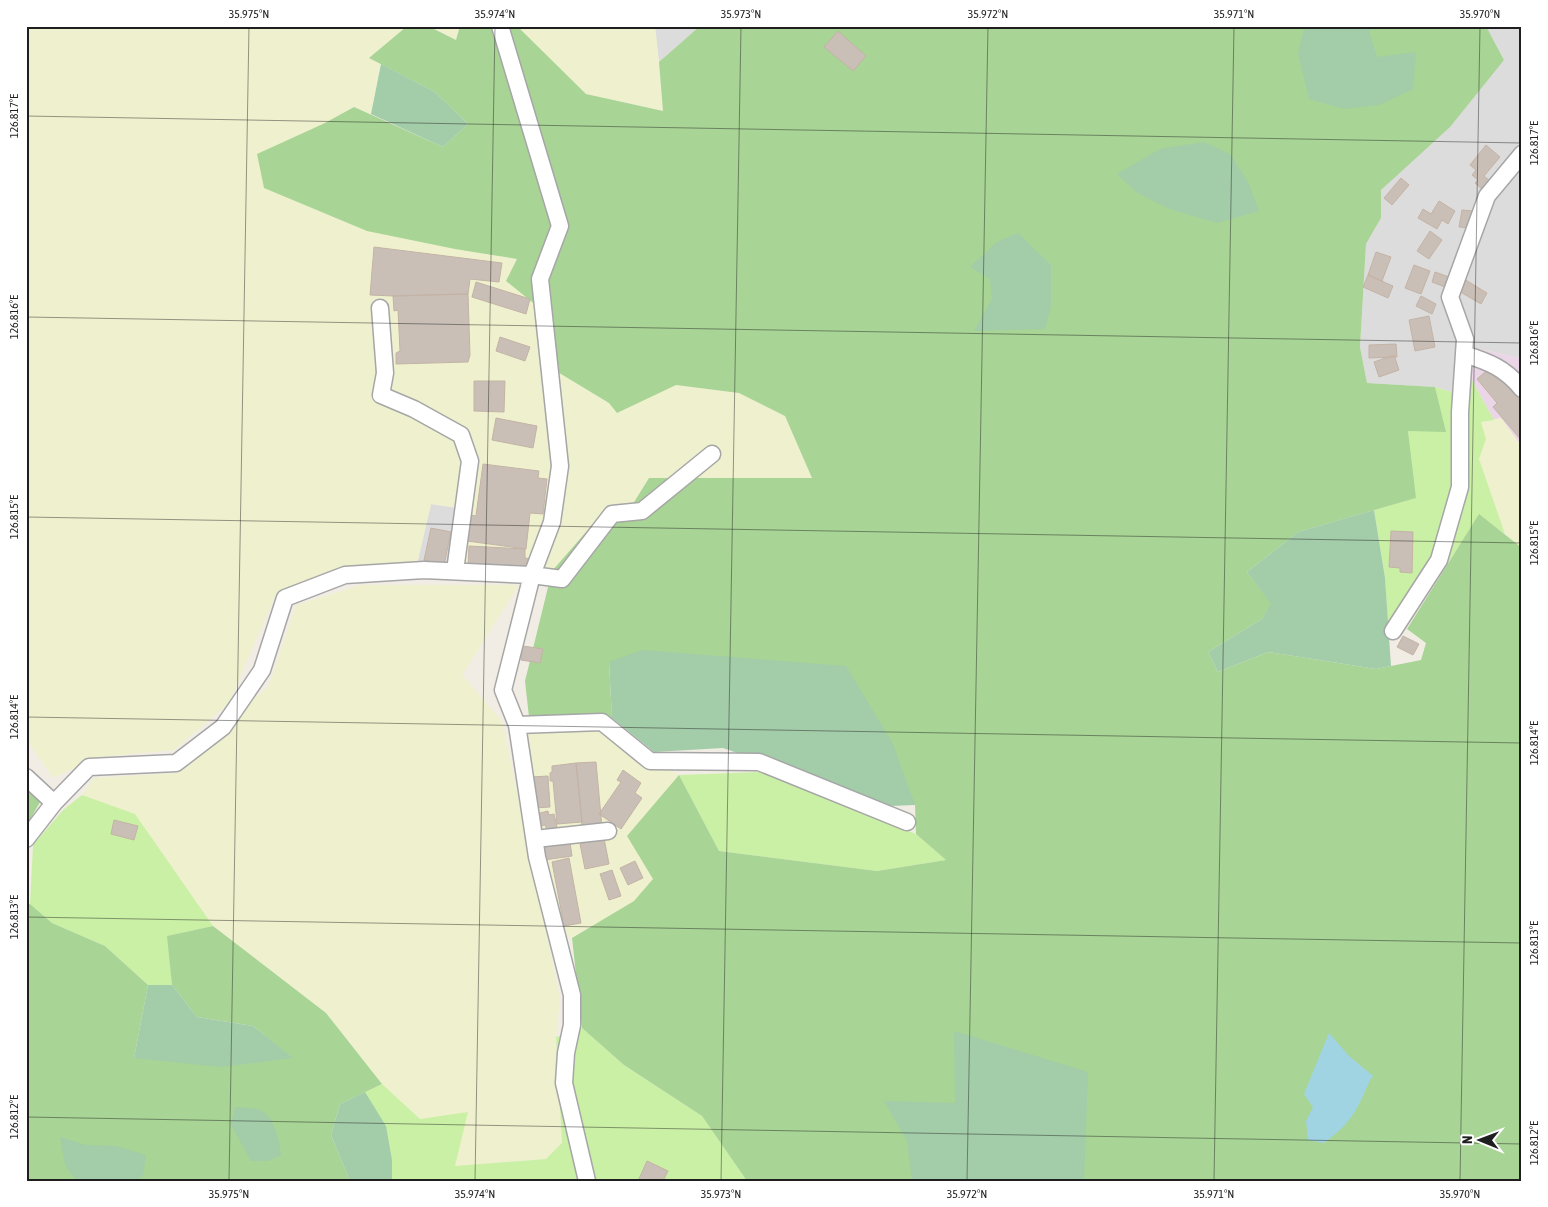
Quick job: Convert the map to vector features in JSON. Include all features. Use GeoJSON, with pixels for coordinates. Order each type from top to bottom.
{"type":"FeatureCollection","features":[{"type":"Feature","properties":{"kind":"street"},"geometry":{"type":"LineString","coordinates":[[500,26],[560,226],[540,279],[560,466],[552,522],[532,575],[503,690],[517,725],[537,857],[572,995],[572,1025],[566,1053],[564,1083],[587,1181]]}},
{"type":"Feature","properties":{"kind":"street"},"geometry":{"type":"LineString","coordinates":[[1393,631],[1439,560],[1460,487],[1460,412],[1465,339],[1450,297],[1486,196],[1522,154]]}},
{"type":"Feature","properties":{"kind":"street"},"geometry":{"type":"LineString","coordinates":[[380,308],[385,373],[381,394],[414,409],[461,435],[470,460],[455,571]]}},
{"type":"Feature","properties":{"kind":"street"},"geometry":{"type":"LineString","coordinates":[[1464,354],[1490,362],[1512,377],[1522,389]]}},
{"type":"Feature","properties":{"kind":"street"},"geometry":{"type":"LineString","coordinates":[[26,839],[54,803],[89,767],[176,763],[223,727],[262,670],[285,598],[345,575],[424,570],[532,575],[562,579],[612,514],[642,511],[712,454]]}},
{"type":"Feature","properties":{"kind":"street"},"geometry":{"type":"LineString","coordinates":[[517,725],[602,722],[650,760],[759,762],[908,822]]}},
{"type":"Feature","properties":{"kind":"street"},"geometry":{"type":"LineString","coordinates":[[26,777],[54,803]]}},
{"type":"Feature","properties":{"kind":"street"},"geometry":{"type":"LineString","coordinates":[[535,839],[608,831]]}},
{"type":"Feature","properties":{"kind":"shaded area"},"geometry":{"type":"Polygon","coordinates":[[[655,26],[700,26],[659,62],[655,26]]]}},
{"type":"Feature","properties":{"kind":"shaded area"},"geometry":{"type":"Polygon","coordinates":[[[1486,26],[1522,26],[1522,355],[1519,358],[1475,348],[1469,375],[1455,393],[1435,387],[1367,383],[1360,347],[1366,244],[1381,218],[1381,190],[1504,60],[1486,26]]]}},
{"type":"Feature","properties":{"kind":"shaded area"},"geometry":{"type":"Polygon","coordinates":[[[1475,348],[1519,358],[1522,366],[1522,447],[1501,418],[1494,420],[1469,375],[1475,348]]]}},
{"type":"Feature","properties":{"kind":"shaded area"},"geometry":{"type":"Polygon","coordinates":[[[431,504],[458,508],[451,566],[417,564],[431,504]]]}},
{"type":"Feature","properties":{"kind":"green space"},"geometry":{"type":"Polygon","coordinates":[[[26,26],[460,26],[456,40],[433,28],[369,58],[381,64],[371,114],[353,107],[325,123],[518,259],[537,306],[556,371],[609,403],[617,413],[675,385],[739,393],[785,416],[812,478],[649,478],[631,507],[607,508],[552,571],[528,572],[461,563],[458,508],[431,504],[417,564],[325,572],[275,596],[229,703],[174,750],[99,757],[53,778],[26,739],[26,26]]]}},
{"type":"Feature","properties":{"kind":"green space"},"geometry":{"type":"Polygon","coordinates":[[[460,26],[517,26],[586,94],[663,111],[659,62],[700,26],[1486,26],[1504,60],[1450,127],[1381,190],[1381,218],[1366,244],[1360,347],[1367,383],[1435,387],[1446,432],[1408,431],[1416,498],[1298,532],[1247,572],[1272,604],[1262,619],[1208,652],[1218,672],[1268,652],[1376,669],[1421,660],[1426,643],[1407,629],[1479,514],[1522,548],[1522,1181],[747,1181],[702,1116],[624,1065],[582,1028],[572,938],[634,901],[653,879],[627,836],[679,775],[719,851],[877,871],[946,860],[916,834],[915,805],[609,662],[612,718],[529,717],[525,681],[552,571],[607,508],[631,507],[649,478],[812,478],[785,416],[739,393],[676,385],[617,413],[609,403],[556,371],[537,306],[506,281],[517,259],[455,249],[367,231],[264,188],[257,154],[325,123],[354,107],[443,147],[468,124],[435,92],[369,58],[406,27],[432,28],[456,40],[460,26]]]}},
{"type":"Feature","properties":{"kind":"green space"},"geometry":{"type":"Polygon","coordinates":[[[517,26],[655,26],[664,111],[586,94],[517,26]]]}},
{"type":"Feature","properties":{"kind":"green space"},"geometry":{"type":"Polygon","coordinates":[[[1307,26],[1376,26],[1369,31],[1377,57],[1416,52],[1413,89],[1379,105],[1344,109],[1309,99],[1298,54],[1304,28],[1307,26]]]}},
{"type":"Feature","properties":{"kind":"green space"},"geometry":{"type":"Polygon","coordinates":[[[381,64],[435,92],[468,124],[443,147],[371,114],[381,64]]]}},
{"type":"Feature","properties":{"kind":"green space"},"geometry":{"type":"Polygon","coordinates":[[[1204,142],[1230,154],[1249,184],[1259,211],[1217,223],[1169,209],[1136,192],[1117,174],[1160,149],[1204,142]]]}},
{"type":"Feature","properties":{"kind":"green space"},"geometry":{"type":"Polygon","coordinates":[[[1018,233],[1051,265],[1051,306],[1045,329],[974,331],[992,299],[990,279],[970,267],[997,242],[1018,233]]]}},
{"type":"Feature","properties":{"kind":"green space"},"geometry":{"type":"Polygon","coordinates":[[[1469,375],[1494,420],[1481,422],[1486,439],[1479,459],[1505,534],[1479,515],[1446,566],[1466,479],[1469,375]]]}},
{"type":"Feature","properties":{"kind":"green space"},"geometry":{"type":"Polygon","coordinates":[[[1435,387],[1455,393],[1453,487],[1435,557],[1388,627],[1385,578],[1374,510],[1415,498],[1408,431],[1445,431],[1435,387]]]}},
{"type":"Feature","properties":{"kind":"green space"},"geometry":{"type":"Polygon","coordinates":[[[1501,418],[1522,447],[1522,548],[1505,534],[1479,459],[1485,439],[1481,422],[1501,418]]]}},
{"type":"Feature","properties":{"kind":"green space"},"geometry":{"type":"Polygon","coordinates":[[[1374,510],[1385,578],[1391,666],[1376,669],[1268,652],[1218,672],[1208,652],[1262,619],[1271,604],[1247,572],[1298,532],[1374,510]]]}},
{"type":"Feature","properties":{"kind":"green space"},"geometry":{"type":"Polygon","coordinates":[[[361,585],[519,585],[462,675],[502,721],[560,999],[556,1037],[562,1143],[546,1159],[455,1166],[420,1119],[382,1084],[326,1013],[213,926],[135,814],[82,795],[94,778],[178,773],[269,685],[296,605],[361,585]]]}},
{"type":"Feature","properties":{"kind":"green space"},"geometry":{"type":"Polygon","coordinates":[[[642,650],[846,666],[893,744],[915,805],[891,806],[723,748],[654,752],[612,718],[609,662],[642,650]]]}},
{"type":"Feature","properties":{"kind":"green space"},"geometry":{"type":"Polygon","coordinates":[[[597,731],[679,775],[628,836],[653,879],[634,901],[572,938],[561,935],[538,832],[525,733],[597,731]]]}},
{"type":"Feature","properties":{"kind":"green space"},"geometry":{"type":"Polygon","coordinates":[[[760,772],[916,834],[946,860],[877,871],[719,851],[679,775],[760,772]]]}},
{"type":"Feature","properties":{"kind":"green space"},"geometry":{"type":"Polygon","coordinates":[[[26,789],[40,802],[26,824],[26,789]]]}},
{"type":"Feature","properties":{"kind":"green space"},"geometry":{"type":"Polygon","coordinates":[[[82,795],[135,814],[213,926],[168,936],[172,985],[148,985],[105,946],[52,923],[30,904],[33,845],[63,810],[82,795]]]}},
{"type":"Feature","properties":{"kind":"green space"},"geometry":{"type":"Polygon","coordinates":[[[26,904],[30,904],[52,923],[105,946],[148,985],[134,1058],[292,1058],[253,1026],[197,1017],[172,985],[167,936],[213,926],[326,1013],[382,1084],[340,1104],[331,1135],[350,1181],[26,1181],[26,904]]]}},
{"type":"Feature","properties":{"kind":"green space"},"geometry":{"type":"Polygon","coordinates":[[[148,985],[172,985],[197,1017],[253,1026],[293,1058],[221,1067],[134,1058],[148,985]]]}},
{"type":"Feature","properties":{"kind":"green space"},"geometry":{"type":"Polygon","coordinates":[[[582,1028],[624,1065],[702,1116],[747,1181],[392,1181],[392,1160],[365,1092],[382,1084],[420,1119],[468,1112],[455,1166],[546,1159],[562,1143],[556,1037],[582,1028]]]}},
{"type":"Feature","properties":{"kind":"green space"},"geometry":{"type":"Polygon","coordinates":[[[954,1031],[1088,1072],[1084,1181],[912,1181],[907,1141],[884,1101],[955,1103],[954,1031]]]}},
{"type":"Feature","properties":{"kind":"green space"},"geometry":{"type":"Polygon","coordinates":[[[365,1092],[386,1126],[392,1160],[392,1181],[350,1181],[331,1135],[340,1104],[365,1092]]]}},
{"type":"Feature","properties":{"kind":"green space"},"geometry":{"type":"Polygon","coordinates":[[[235,1107],[256,1109],[269,1117],[275,1129],[281,1155],[268,1161],[251,1161],[231,1125],[235,1107]]]}},
{"type":"Feature","properties":{"kind":"green space"},"geometry":{"type":"Polygon","coordinates":[[[60,1137],[86,1145],[116,1146],[146,1155],[143,1175],[137,1181],[76,1181],[65,1165],[60,1137]]]}},
{"type":"Feature","properties":{"kind":"water"},"geometry":{"type":"Polygon","coordinates":[[[1329,1033],[1349,1056],[1373,1076],[1352,1116],[1341,1129],[1324,1143],[1308,1140],[1306,1121],[1313,1107],[1304,1094],[1329,1033]]]}},
{"type":"Feature","properties":{"kind":"building"},"geometry":{"type":"Polygon","coordinates":[[[838,31],[866,56],[853,71],[824,47],[838,31]]]}},
{"type":"Feature","properties":{"kind":"building"},"geometry":{"type":"Polygon","coordinates":[[[1486,145],[1500,157],[1484,176],[1490,181],[1483,190],[1475,183],[1478,180],[1472,175],[1476,170],[1470,165],[1486,145]]]}},
{"type":"Feature","properties":{"kind":"building"},"geometry":{"type":"Polygon","coordinates":[[[1401,178],[1409,185],[1392,205],[1384,198],[1401,178]]]}},
{"type":"Feature","properties":{"kind":"building"},"geometry":{"type":"Polygon","coordinates":[[[1439,201],[1455,211],[1448,224],[1442,220],[1437,229],[1418,218],[1423,209],[1431,214],[1439,201]]]}},
{"type":"Feature","properties":{"kind":"building"},"geometry":{"type":"Polygon","coordinates":[[[1462,210],[1473,211],[1470,228],[1459,227],[1462,210]]]}},
{"type":"Feature","properties":{"kind":"building"},"geometry":{"type":"Polygon","coordinates":[[[1430,231],[1442,240],[1429,259],[1417,251],[1430,231]]]}},
{"type":"Feature","properties":{"kind":"building"},"geometry":{"type":"Polygon","coordinates":[[[374,247],[502,263],[499,282],[470,279],[468,294],[370,295],[374,247]]]}},
{"type":"Feature","properties":{"kind":"building"},"geometry":{"type":"Polygon","coordinates":[[[1376,252],[1391,257],[1382,281],[1368,275],[1376,252]]]}},
{"type":"Feature","properties":{"kind":"building"},"geometry":{"type":"Polygon","coordinates":[[[1414,265],[1430,271],[1421,294],[1405,288],[1414,265]]]}},
{"type":"Feature","properties":{"kind":"building"},"geometry":{"type":"Polygon","coordinates":[[[1435,272],[1449,277],[1445,287],[1432,282],[1435,272]]]}},
{"type":"Feature","properties":{"kind":"building"},"geometry":{"type":"Polygon","coordinates":[[[1368,275],[1393,286],[1388,298],[1363,287],[1368,275]]]}},
{"type":"Feature","properties":{"kind":"building"},"geometry":{"type":"Polygon","coordinates":[[[1464,279],[1487,293],[1481,304],[1457,290],[1464,279]]]}},
{"type":"Feature","properties":{"kind":"building"},"geometry":{"type":"Polygon","coordinates":[[[476,282],[530,299],[526,314],[472,297],[476,282]]]}},
{"type":"Feature","properties":{"kind":"building"},"geometry":{"type":"Polygon","coordinates":[[[468,294],[470,355],[468,362],[396,364],[396,353],[400,351],[398,310],[394,311],[393,296],[468,294]]]}},
{"type":"Feature","properties":{"kind":"building"},"geometry":{"type":"Polygon","coordinates":[[[1421,296],[1436,304],[1432,314],[1416,306],[1421,296]]]}},
{"type":"Feature","properties":{"kind":"building"},"geometry":{"type":"Polygon","coordinates":[[[1429,316],[1435,347],[1415,351],[1409,320],[1429,316]]]}},
{"type":"Feature","properties":{"kind":"building"},"geometry":{"type":"Polygon","coordinates":[[[500,337],[530,347],[525,361],[496,351],[500,337]]]}},
{"type":"Feature","properties":{"kind":"building"},"geometry":{"type":"Polygon","coordinates":[[[1396,344],[1397,357],[1369,358],[1369,345],[1396,344]]]}},
{"type":"Feature","properties":{"kind":"building"},"geometry":{"type":"Polygon","coordinates":[[[1394,355],[1399,370],[1379,377],[1374,362],[1394,355]]]}},
{"type":"Feature","properties":{"kind":"building"},"geometry":{"type":"Polygon","coordinates":[[[1492,366],[1522,402],[1522,441],[1493,407],[1497,403],[1477,379],[1492,366]]]}},
{"type":"Feature","properties":{"kind":"building"},"geometry":{"type":"Polygon","coordinates":[[[474,381],[505,381],[504,412],[474,411],[474,381]]]}},
{"type":"Feature","properties":{"kind":"building"},"geometry":{"type":"Polygon","coordinates":[[[496,418],[537,426],[533,448],[492,440],[496,418]]]}},
{"type":"Feature","properties":{"kind":"building"},"geometry":{"type":"Polygon","coordinates":[[[483,464],[539,471],[538,478],[547,479],[543,514],[530,513],[526,549],[467,541],[470,515],[476,516],[483,464]]]}},
{"type":"Feature","properties":{"kind":"building"},"geometry":{"type":"Polygon","coordinates":[[[431,528],[451,532],[444,565],[424,560],[431,528]]]}},
{"type":"Feature","properties":{"kind":"building"},"geometry":{"type":"Polygon","coordinates":[[[1391,531],[1413,532],[1412,573],[1400,572],[1400,568],[1389,567],[1391,531]]]}},
{"type":"Feature","properties":{"kind":"building"},"geometry":{"type":"Polygon","coordinates":[[[469,546],[525,549],[525,558],[531,559],[531,570],[468,566],[469,546]]]}},
{"type":"Feature","properties":{"kind":"building"},"geometry":{"type":"Polygon","coordinates":[[[1403,636],[1419,644],[1413,655],[1397,647],[1403,636]]]}},
{"type":"Feature","properties":{"kind":"building"},"geometry":{"type":"Polygon","coordinates":[[[523,646],[543,649],[540,663],[521,660],[523,646]]]}},
{"type":"Feature","properties":{"kind":"building"},"geometry":{"type":"Polygon","coordinates":[[[596,762],[602,827],[581,828],[576,763],[596,762]]]}},
{"type":"Feature","properties":{"kind":"building"},"geometry":{"type":"Polygon","coordinates":[[[576,763],[582,822],[557,824],[553,781],[550,781],[552,766],[576,763]]]}},
{"type":"Feature","properties":{"kind":"building"},"geometry":{"type":"Polygon","coordinates":[[[623,770],[641,783],[635,793],[642,798],[621,829],[599,814],[621,782],[617,780],[623,770]]]}},
{"type":"Feature","properties":{"kind":"building"},"geometry":{"type":"Polygon","coordinates":[[[548,776],[550,807],[534,808],[531,777],[548,776]]]}},
{"type":"Feature","properties":{"kind":"building"},"geometry":{"type":"Polygon","coordinates":[[[548,811],[549,815],[554,814],[557,827],[547,830],[545,825],[539,827],[536,814],[548,811]]]}},
{"type":"Feature","properties":{"kind":"building"},"geometry":{"type":"Polygon","coordinates":[[[114,820],[138,826],[134,840],[111,834],[114,820]]]}},
{"type":"Feature","properties":{"kind":"building"},"geometry":{"type":"Polygon","coordinates":[[[604,838],[609,864],[585,869],[580,844],[604,838]]]}},
{"type":"Feature","properties":{"kind":"building"},"geometry":{"type":"Polygon","coordinates":[[[570,842],[572,856],[544,860],[542,846],[570,842]]]}},
{"type":"Feature","properties":{"kind":"building"},"geometry":{"type":"Polygon","coordinates":[[[569,858],[581,923],[564,926],[552,862],[569,858]]]}},
{"type":"Feature","properties":{"kind":"building"},"geometry":{"type":"Polygon","coordinates":[[[635,861],[643,878],[628,885],[620,868],[635,861]]]}},
{"type":"Feature","properties":{"kind":"building"},"geometry":{"type":"Polygon","coordinates":[[[612,870],[621,896],[609,900],[600,874],[612,870]]]}},
{"type":"Feature","properties":{"kind":"building"},"geometry":{"type":"Polygon","coordinates":[[[647,1161],[668,1171],[663,1181],[638,1181],[647,1161]]]}}]}
